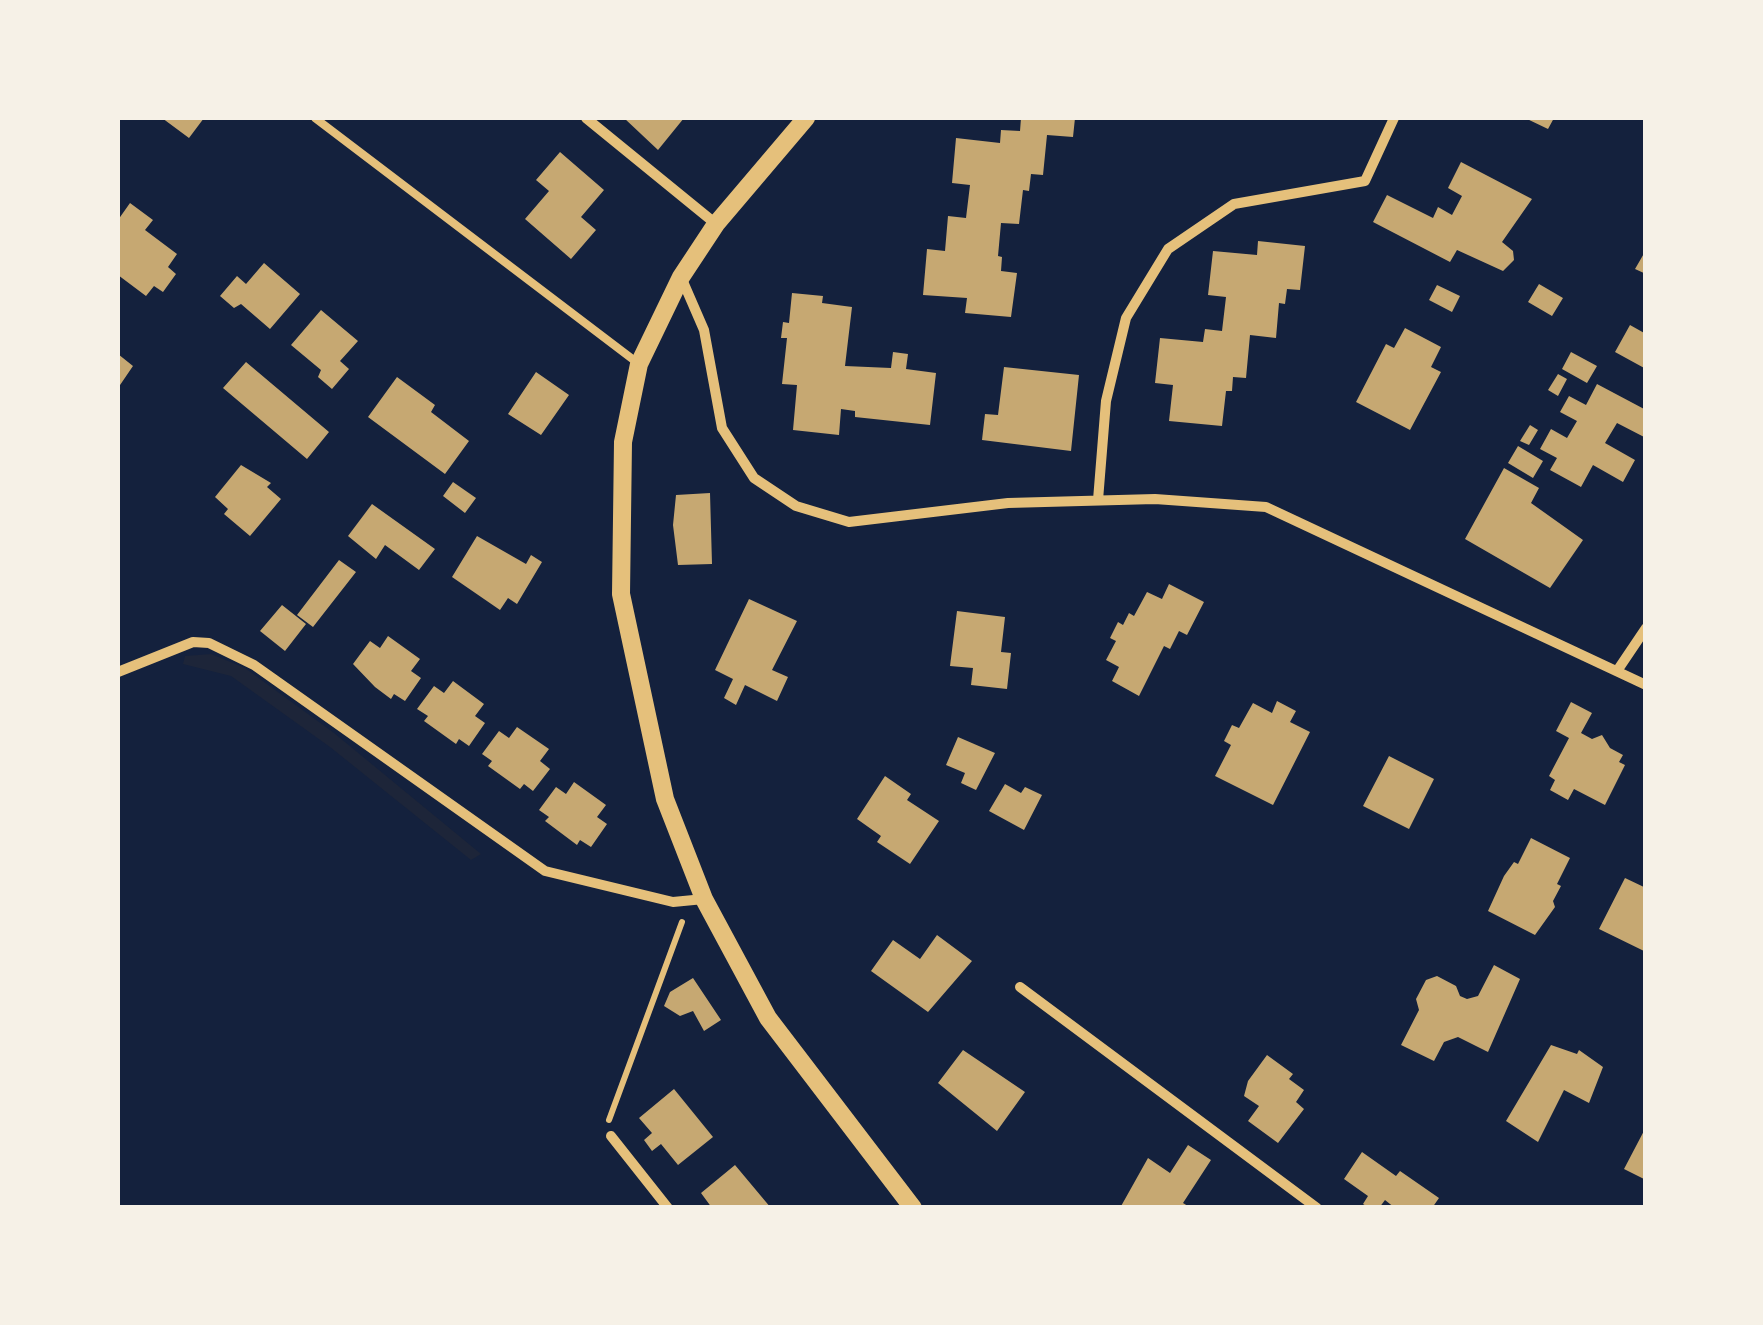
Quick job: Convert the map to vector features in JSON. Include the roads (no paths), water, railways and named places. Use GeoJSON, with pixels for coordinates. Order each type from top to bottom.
{"type":"FeatureCollection","features":[{"type":"Feature","properties":{"kind":"street"},"geometry":{"type":"LineString","coordinates":[[586,118],[716,224]]}},
{"type":"Feature","properties":{"kind":"street"},"geometry":{"type":"LineString","coordinates":[[806,118],[716,224],[681,277],[639,364],[623,442],[621,594],[665,799],[704,899],[768,1018],[913,1208]]}},
{"type":"Feature","properties":{"kind":"street"},"geometry":{"type":"LineString","coordinates":[[1098,500],[1106,401],[1126,318],[1168,249],[1234,204],[1364,181],[1394,118]]}},
{"type":"Feature","properties":{"kind":"street"},"geometry":{"type":"LineString","coordinates":[[681,277],[704,330],[722,428],[754,478],[786,500],[849,522],[984,504],[1098,500],[1224,502],[1283,512],[1646,685]]}},
{"type":"Feature","properties":{"kind":"street"},"geometry":{"type":"LineString","coordinates":[[1617,671],[1646,628]]}},
{"type":"Feature","properties":{"kind":"street"},"geometry":{"type":"LineString","coordinates":[[118,672],[193,642],[209,642],[254,665],[546,871],[673,902],[704,899]]}},
{"type":"Feature","properties":{"kind":"street"},"geometry":{"type":"LineString","coordinates":[[1020,988],[1318,1208]]}},
{"type":"Feature","properties":{"kind":"street"},"geometry":{"type":"LineString","coordinates":[[610,1136],[668,1208]]}},
{"type":"Feature","properties":{"kind":"lane"},"geometry":{"type":"LineString","coordinates":[[315,118],[639,364]]}}]}
